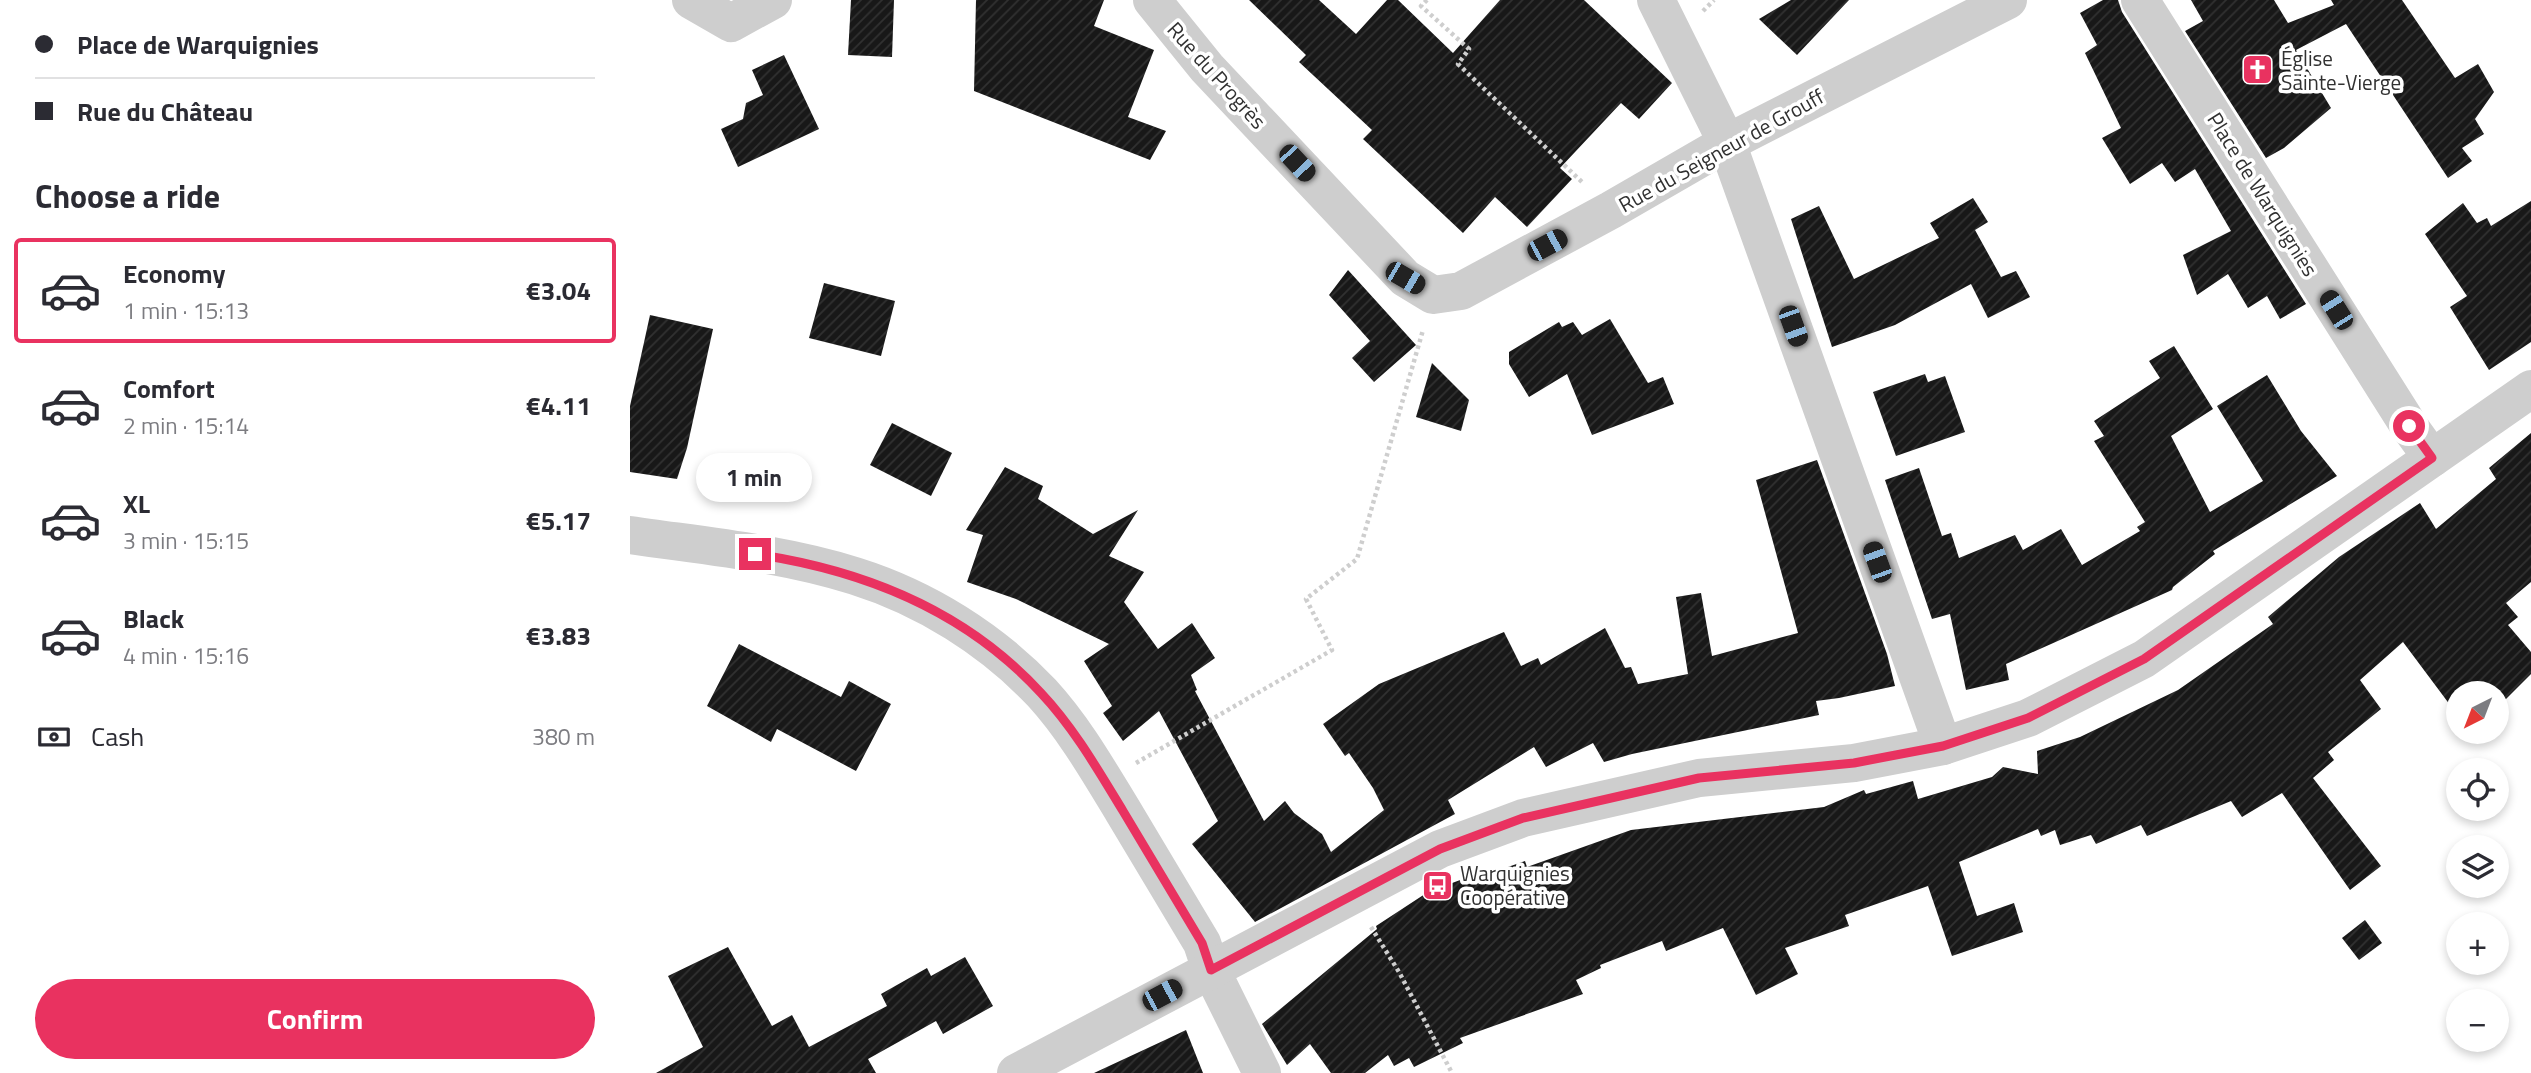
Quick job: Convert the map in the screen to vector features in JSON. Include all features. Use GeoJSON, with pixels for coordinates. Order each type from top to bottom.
{"type":"FeatureCollection","features":[{"type":"Feature","properties":{"kind":"street"},"geometry":{"type":"LineString","coordinates":[[691,0],[731,23],[773,0]]}},
{"type":"Feature","properties":{"kind":"street","name":"Rue du Progrès"},"geometry":{"type":"LineString","coordinates":[[1152,0],[1207,68],[1405,278],[1433,295]]}},
{"type":"Feature","properties":{"kind":"street"},"geometry":{"type":"LineString","coordinates":[[1656,0],[1727,143],[1943,746]]}},
{"type":"Feature","properties":{"kind":"street","name":"Rue du Seigneur de Grouff"},"geometry":{"type":"LineString","coordinates":[[1433,295],[1461,291],[1611,210],[1727,143],[2008,0]]}},
{"type":"Feature","properties":{"kind":"street","name":"Place de Warquignies"},"geometry":{"type":"LineString","coordinates":[[2140,0],[2409,426],[2432,458]]}},
{"type":"Feature","properties":{"kind":"street"},"geometry":{"type":"LineString","coordinates":[[1016,1073],[1440,849],[1523,818],[1699,778],[1854,763],[1943,746],[2028,718],[2144,659],[2531,389]]}},
{"type":"Feature","properties":{"kind":"street"},"geometry":{"type":"LineString","coordinates":[[630,535],[808,563],[881,585],[937,611],[1001,654],[1040,691],[1079,740],[1105,781],[1202,943],[1211,970],[1262,1073]]}},
{"type":"Feature","properties":{"kind":"path"},"geometry":{"type":"LineString","coordinates":[[1427,0],[1420,6],[1469,49],[1458,64],[1611,210]]}},
{"type":"Feature","properties":{"kind":"path"},"geometry":{"type":"LineString","coordinates":[[1105,781],[1332,650],[1306,599],[1357,559],[1433,295]]}},
{"type":"Feature","properties":{"kind":"path"},"geometry":{"type":"LineString","coordinates":[[1350,895],[1399,972],[1452,1073]]}},
{"type":"Feature","properties":{"kind":"building"},"geometry":{"type":"Polygon","coordinates":[[[851,0],[894,0],[892,57],[848,55],[851,0]]]}},
{"type":"Feature","properties":{"kind":"building"},"geometry":{"type":"Polygon","coordinates":[[[976,0],[1104,0],[1094,26],[1154,50],[1128,117],[1166,131],[1150,160],[974,91],[976,0]]]}},
{"type":"Feature","properties":{"kind":"building"},"geometry":{"type":"Polygon","coordinates":[[[1249,0],[1319,0],[1356,34],[1387,0],[1398,0],[1453,53],[1500,0],[1584,0],[1672,83],[1639,119],[1621,103],[1560,168],[1572,179],[1527,227],[1495,197],[1463,233],[1363,139],[1372,130],[1299,62],[1306,55],[1249,0]]]}},
{"type":"Feature","properties":{"kind":"building"},"geometry":{"type":"Polygon","coordinates":[[[1791,0],[1849,0],[1797,55],[1759,19],[1791,0]]]}},
{"type":"Feature","properties":{"kind":"building"},"geometry":{"type":"Polygon","coordinates":[[[2103,0],[2118,0],[2122,12],[2306,304],[2280,319],[2267,296],[2248,308],[2228,274],[2197,295],[2183,255],[2231,231],[2195,169],[2175,182],[2162,163],[2130,184],[2102,138],[2121,128],[2085,53],[2097,45],[2080,13],[2103,0]]]}},
{"type":"Feature","properties":{"kind":"building"},"geometry":{"type":"Polygon","coordinates":[[[2191,0],[2274,0],[2288,23],[2334,5],[2331,0],[2402,0],[2455,78],[2478,64],[2494,92],[2475,119],[2484,134],[2462,148],[2472,161],[2448,178],[2346,24],[2296,50],[2331,108],[2284,148],[2266,158],[2185,31],[2203,21],[2191,0]]]}},
{"type":"Feature","properties":{"kind":"building"},"geometry":{"type":"Polygon","coordinates":[[[784,55],[819,129],[738,167],[721,129],[743,119],[746,103],[763,95],[752,70],[784,55]]]}},
{"type":"Feature","properties":{"kind":"building"},"geometry":{"type":"Polygon","coordinates":[[[1973,198],[1988,222],[1975,230],[2001,277],[2016,271],[2030,297],[1988,318],[1971,284],[1895,325],[1832,347],[1791,219],[1819,206],[1854,279],[1939,238],[1930,223],[1973,198]]]}},
{"type":"Feature","properties":{"kind":"building"},"geometry":{"type":"Polygon","coordinates":[[[2531,201],[2531,342],[2489,370],[2450,307],[2467,296],[2425,234],[2463,203],[2477,223],[2487,218],[2491,226],[2531,201]]]}},
{"type":"Feature","properties":{"kind":"building"},"geometry":{"type":"Polygon","coordinates":[[[1348,270],[1416,345],[1374,382],[1352,358],[1370,341],[1329,295],[1348,270]]]}},
{"type":"Feature","properties":{"kind":"building"},"geometry":{"type":"Polygon","coordinates":[[[824,283],[895,301],[881,356],[809,338],[824,283]]]}},
{"type":"Feature","properties":{"kind":"building"},"geometry":{"type":"Polygon","coordinates":[[[650,315],[713,329],[687,448],[677,479],[630,472],[630,406],[650,315]]]}},
{"type":"Feature","properties":{"kind":"building"},"geometry":{"type":"Polygon","coordinates":[[[1610,319],[1648,383],[1663,377],[1674,404],[1592,435],[1567,374],[1529,397],[1509,364],[1509,352],[1559,322],[1562,327],[1573,322],[1582,335],[1610,319]]]}},
{"type":"Feature","properties":{"kind":"building"},"geometry":{"type":"Polygon","coordinates":[[[2174,346],[2213,409],[2171,436],[2210,512],[2263,481],[2217,406],[2267,375],[2301,431],[2337,476],[2213,551],[2215,554],[2172,590],[2006,664],[2009,680],[1966,690],[1950,614],[1932,619],[1885,480],[1919,468],[1942,536],[1951,533],[1959,558],[2015,535],[2023,550],[2061,529],[2082,565],[2140,531],[2137,527],[2145,522],[2094,441],[2104,436],[2094,421],[2160,378],[2149,361],[2174,346]]]}},
{"type":"Feature","properties":{"kind":"building"},"geometry":{"type":"Polygon","coordinates":[[[1432,363],[1469,400],[1461,431],[1416,417],[1432,363]]]}},
{"type":"Feature","properties":{"kind":"building"},"geometry":{"type":"Polygon","coordinates":[[[1925,374],[1928,382],[1945,376],[1965,432],[1896,456],[1873,392],[1925,374]]]}},
{"type":"Feature","properties":{"kind":"building"},"geometry":{"type":"Polygon","coordinates":[[[892,423],[952,453],[931,496],[870,465],[892,423]]]}},
{"type":"Feature","properties":{"kind":"building"},"geometry":{"type":"Polygon","coordinates":[[[2531,433],[2531,582],[2506,603],[2518,617],[2508,625],[2531,652],[2531,674],[2510,695],[2510,681],[2446,681],[2446,700],[2403,642],[2360,680],[2381,709],[2328,752],[2334,760],[2313,778],[2381,866],[2350,890],[2282,793],[2242,817],[2231,801],[2147,836],[2141,825],[2096,844],[2091,835],[2060,845],[2055,830],[2041,836],[2038,829],[1959,862],[1977,916],[2014,903],[2023,932],[1952,956],[1928,886],[1845,915],[1849,926],[1785,948],[1798,974],[1756,995],[1723,928],[1666,951],[1662,941],[1600,965],[1601,968],[1576,980],[1583,994],[1460,1038],[1463,1043],[1414,1067],[1409,1058],[1394,1066],[1388,1055],[1365,1073],[1331,1073],[1310,1044],[1287,1065],[1262,1024],[1377,929],[1376,926],[1428,892],[1487,870],[1488,874],[1525,861],[1527,867],[1631,830],[1824,807],[1864,790],[1866,794],[1913,781],[1918,799],[1992,777],[2003,767],[2038,774],[2037,751],[2080,737],[2178,690],[2273,624],[2268,617],[2339,557],[2420,503],[2436,529],[2496,479],[2489,468],[2531,433]]]}},
{"type":"Feature","properties":{"kind":"building"},"geometry":{"type":"Polygon","coordinates":[[[1817,460],[1887,654],[1895,686],[1816,701],[1819,715],[1604,762],[1593,743],[1546,767],[1534,747],[1448,800],[1455,814],[1255,922],[1192,844],[1218,821],[1159,711],[1123,741],[1103,713],[1112,706],[1084,661],[1109,644],[1016,599],[967,582],[983,535],[966,530],[1005,467],[1043,486],[1038,499],[1093,534],[1138,510],[1109,556],[1144,572],[1124,602],[1158,649],[1192,623],[1215,658],[1191,675],[1197,690],[1195,691],[1264,821],[1285,801],[1294,813],[1322,834],[1331,852],[1384,810],[1373,788],[1349,753],[1345,756],[1323,724],[1379,684],[1504,632],[1521,666],[1538,658],[1541,665],[1605,628],[1625,668],[1631,667],[1638,684],[1688,674],[1676,597],[1701,593],[1712,656],[1798,633],[1756,480],[1817,460]]]}},
{"type":"Feature","properties":{"kind":"building"},"geometry":{"type":"Polygon","coordinates":[[[739,644],[841,697],[849,681],[891,704],[856,771],[777,729],[771,742],[707,706],[739,644]]]}},
{"type":"Feature","properties":{"kind":"building"},"geometry":{"type":"Polygon","coordinates":[[[2365,920],[2382,943],[2359,960],[2342,938],[2365,920]]]}},
{"type":"Feature","properties":{"kind":"building"},"geometry":{"type":"Polygon","coordinates":[[[728,947],[772,1026],[792,1015],[809,1047],[887,1006],[881,994],[927,968],[931,976],[965,957],[993,1006],[943,1034],[936,1021],[868,1059],[876,1073],[656,1073],[703,1047],[668,976],[728,947]]]}},
{"type":"Feature","properties":{"kind":"building"},"geometry":{"type":"Polygon","coordinates":[[[1186,1030],[1203,1073],[1094,1073],[1165,1040],[1186,1030]]]}},
{"type":"Feature","properties":{"kind":"place","name":"Église Sainte-Vierge"},"geometry":{"type":"Point","coordinates":[2258,70]}},
{"type":"Feature","properties":{"kind":"place","name":"Warquignies Coopérative"},"geometry":{"type":"Point","coordinates":[1437,885]}},
{"type":"Feature","properties":{"kind":"route"},"geometry":{"type":"LineString","coordinates":[[755,554],[853,575],[900,593],[952,620],[1001,654],[1020,671],[1040,691],[1079,740],[1202,943],[1211,970],[1440,849],[1523,818],[1699,778],[1854,763],[1943,746],[2028,718],[2144,659],[2432,458],[2409,426]]}}]}
